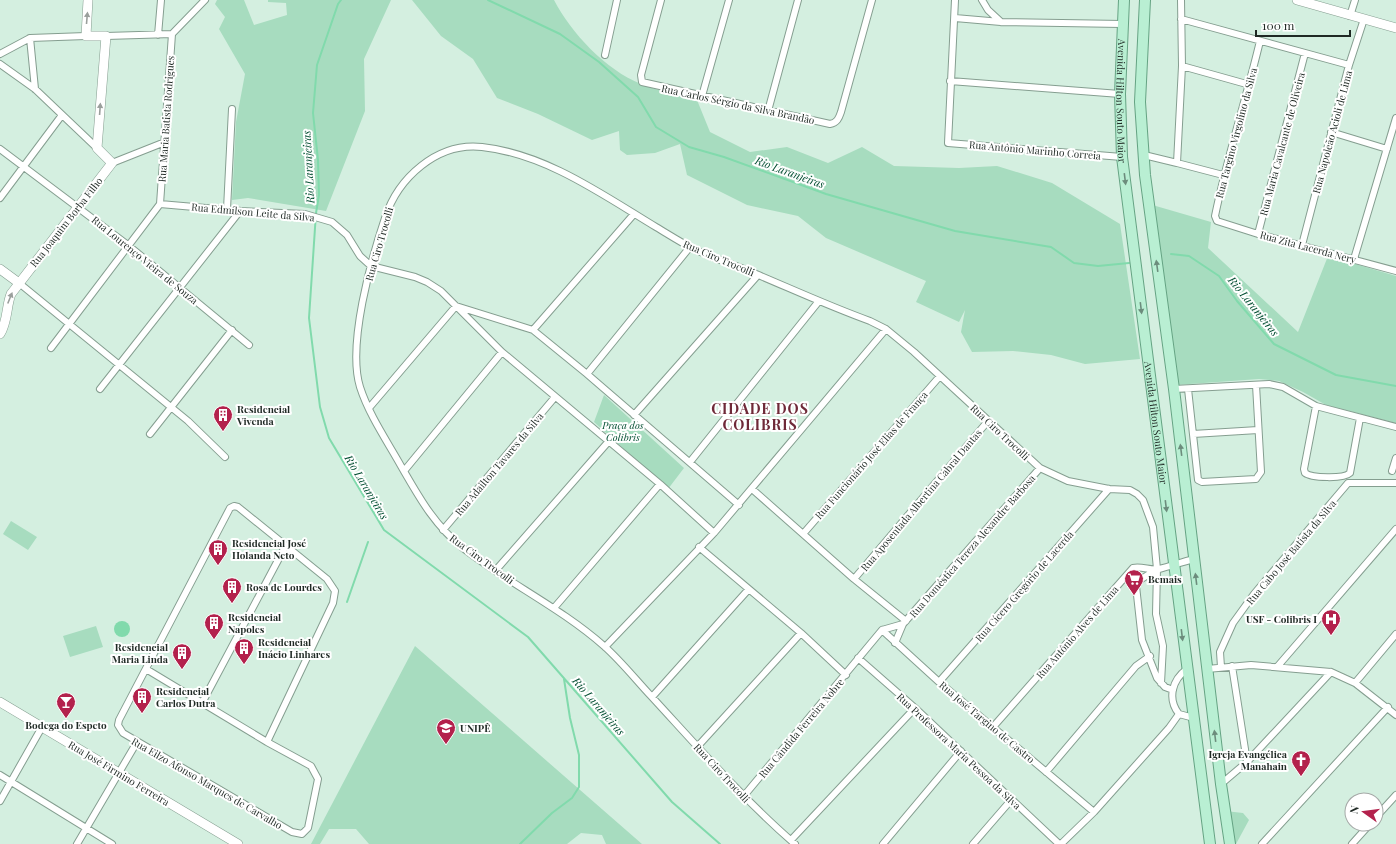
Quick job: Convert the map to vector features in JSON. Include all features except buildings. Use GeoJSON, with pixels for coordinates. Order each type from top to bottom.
{"type":"FeatureCollection","features":[{"type":"Feature","properties":{"kind":"main road"},"geometry":{"type":"LineString","coordinates":[[88,0],[86,36],[106,36],[97,148],[112,163]]}},
{"type":"Feature","properties":{"kind":"main road","name":"Avenida Hilton Souto Maior"},"geometry":{"type":"LineString","coordinates":[[1124,0],[1120,94],[1122,157],[1210,844]]}},
{"type":"Feature","properties":{"kind":"main road","name":"Avenida Hilton Souto Maior"},"geometry":{"type":"LineString","coordinates":[[1145,0],[1140,102],[1144,155],[1174,389],[1219,771],[1230,844]]}},
{"type":"Feature","properties":{"kind":"main road"},"geometry":{"type":"LineString","coordinates":[[1297,0],[1396,28]]}},
{"type":"Feature","properties":{"kind":"main road","name":"Rua Joaquim Borba Filho"},"geometry":{"type":"LineString","coordinates":[[0,334],[7,321],[8,302],[19,283],[77,206],[112,163]]}},
{"type":"Feature","properties":{"kind":"main road"},"geometry":{"type":"LineString","coordinates":[[0,269],[19,283]]}},
{"type":"Feature","properties":{"kind":"main road","name":"Rua José Firmino Ferreira"},"geometry":{"type":"LineString","coordinates":[[0,702],[238,844]]}},
{"type":"Feature","properties":{"kind":"main road"},"geometry":{"type":"LineString","coordinates":[[1199,759],[1207,774],[1213,776],[1219,771]]}},
{"type":"Feature","properties":{"kind":"main road"},"geometry":{"type":"LineString","coordinates":[[1204,794],[1213,792],[1223,802]]}},
{"type":"Feature","properties":{"kind":"street"},"geometry":{"type":"LineString","coordinates":[[158,35],[161,0]]}},
{"type":"Feature","properties":{"kind":"street"},"geometry":{"type":"LineString","coordinates":[[106,36],[172,34],[205,0]]}},
{"type":"Feature","properties":{"kind":"street"},"geometry":{"type":"LineString","coordinates":[[605,55],[617,0]]}},
{"type":"Feature","properties":{"kind":"street","name":"Rua Carlos Sérgio da Silva Brandão"},"geometry":{"type":"LineString","coordinates":[[661,0],[641,75],[642,82],[645,84],[830,124],[834,124],[838,120],[841,112],[872,0]]}},
{"type":"Feature","properties":{"kind":"street"},"geometry":{"type":"LineString","coordinates":[[702,96],[729,0]]}},
{"type":"Feature","properties":{"kind":"street"},"geometry":{"type":"LineString","coordinates":[[768,111],[798,0]]}},
{"type":"Feature","properties":{"kind":"street"},"geometry":{"type":"LineString","coordinates":[[956,0],[950,81],[1120,94]]}},
{"type":"Feature","properties":{"kind":"street"},"geometry":{"type":"LineString","coordinates":[[982,0],[988,10],[1001,22]]}},
{"type":"Feature","properties":{"kind":"street"},"geometry":{"type":"LineString","coordinates":[[1176,163],[1182,66],[1181,0]]}},
{"type":"Feature","properties":{"kind":"street"},"geometry":{"type":"LineString","coordinates":[[1350,16],[1355,0]]}},
{"type":"Feature","properties":{"kind":"street"},"geometry":{"type":"LineString","coordinates":[[955,18],[1001,22],[1122,24]]}},
{"type":"Feature","properties":{"kind":"street"},"geometry":{"type":"LineString","coordinates":[[1181,19],[1350,64]]}},
{"type":"Feature","properties":{"kind":"street","name":"Rua Napoleão Acioli de Lima"},"geometry":{"type":"LineString","coordinates":[[1302,245],[1331,132],[1364,19]]}},
{"type":"Feature","properties":{"kind":"street","name":"Rua Maria Batista Rodrigues"},"geometry":{"type":"LineString","coordinates":[[160,204],[166,142],[172,34]]}},
{"type":"Feature","properties":{"kind":"street"},"geometry":{"type":"LineString","coordinates":[[0,54],[30,38],[86,36]]}},
{"type":"Feature","properties":{"kind":"street"},"geometry":{"type":"LineString","coordinates":[[30,38],[35,89]]}},
{"type":"Feature","properties":{"kind":"street","name":"Rua Targino Virgolino da Silva"},"geometry":{"type":"LineString","coordinates":[[1221,223],[1217,221],[1215,216],[1223,175],[1250,85],[1260,41]]}},
{"type":"Feature","properties":{"kind":"street","name":"Rua Maria Cavalcante de Oliveira"},"geometry":{"type":"LineString","coordinates":[[1258,234],[1306,53]]}},
{"type":"Feature","properties":{"kind":"street"},"geometry":{"type":"LineString","coordinates":[[1182,66],[1250,85]]}},
{"type":"Feature","properties":{"kind":"street"},"geometry":{"type":"LineString","coordinates":[[1,68],[35,89],[97,148]]}},
{"type":"Feature","properties":{"kind":"street","name":"Rua Antônio Marinho Correia"},"geometry":{"type":"LineString","coordinates":[[950,81],[948,143],[1122,157]]}},
{"type":"Feature","properties":{"kind":"street"},"geometry":{"type":"LineString","coordinates":[[227,210],[232,109]]}},
{"type":"Feature","properties":{"kind":"street"},"geometry":{"type":"LineString","coordinates":[[0,198],[62,115]]}},
{"type":"Feature","properties":{"kind":"street"},"geometry":{"type":"LineString","coordinates":[[1354,259],[1396,118]]}},
{"type":"Feature","properties":{"kind":"street"},"geometry":{"type":"LineString","coordinates":[[1331,132],[1387,149]]}},
{"type":"Feature","properties":{"kind":"street","name":"Rua Joaquim Borba Filho"},"geometry":{"type":"LineString","coordinates":[[112,163],[166,142]]}},
{"type":"Feature","properties":{"kind":"street","name":"Rua Ciro Trocolli"},"geometry":{"type":"LineString","coordinates":[[793,842],[743,797],[698,746],[605,647],[554,608],[464,548],[443,530],[426,510],[369,408],[360,385],[356,352],[361,312],[371,266],[389,205],[397,191],[420,166],[440,155],[460,148],[479,147],[507,152],[532,159],[568,176],[690,248],[886,329],[940,376],[1040,468],[1068,481],[1109,489],[1130,490],[1137,494],[1143,500],[1153,527],[1157,569],[1156,614],[1163,646],[1160,683]]}},
{"type":"Feature","properties":{"kind":"street","name":"Rua Lourenço Vieira de Souza"},"geometry":{"type":"LineString","coordinates":[[0,149],[129,246],[250,345]]}},
{"type":"Feature","properties":{"kind":"street"},"geometry":{"type":"LineString","coordinates":[[1144,155],[1223,175]]}},
{"type":"Feature","properties":{"kind":"street"},"geometry":{"type":"LineString","coordinates":[[51,348],[160,204]]}},
{"type":"Feature","properties":{"kind":"street","name":"Rua Edmílson Leite da Silva"},"geometry":{"type":"LineString","coordinates":[[160,204],[240,211],[312,215],[320,217],[339,227],[360,256],[371,266]]}},
{"type":"Feature","properties":{"kind":"street"},"geometry":{"type":"LineString","coordinates":[[100,389],[240,211]]}},
{"type":"Feature","properties":{"kind":"street"},"geometry":{"type":"LineString","coordinates":[[533,330],[634,214]]}},
{"type":"Feature","properties":{"kind":"street","name":"Rua Zita Lacerda Nery"},"geometry":{"type":"LineString","coordinates":[[1221,223],[1396,271]]}},
{"type":"Feature","properties":{"kind":"street"},"geometry":{"type":"LineString","coordinates":[[587,374],[690,248]]}},
{"type":"Feature","properties":{"kind":"street"},"geometry":{"type":"LineString","coordinates":[[371,266],[428,282],[441,290],[502,352],[660,484],[714,533]]}},
{"type":"Feature","properties":{"kind":"street"},"geometry":{"type":"LineString","coordinates":[[634,415],[758,275]]}},
{"type":"Feature","properties":{"kind":"street"},"geometry":{"type":"LineString","coordinates":[[19,283],[188,421],[225,457]]}},
{"type":"Feature","properties":{"kind":"street"},"geometry":{"type":"LineString","coordinates":[[690,462],[818,301]]}},
{"type":"Feature","properties":{"kind":"street"},"geometry":{"type":"LineString","coordinates":[[456,306],[533,330],[587,374],[739,505]]}},
{"type":"Feature","properties":{"kind":"street"},"geometry":{"type":"LineString","coordinates":[[369,408],[456,306]]}},
{"type":"Feature","properties":{"kind":"street"},"geometry":{"type":"LineString","coordinates":[[605,647],[739,505],[886,329]]}},
{"type":"Feature","properties":{"kind":"street"},"geometry":{"type":"LineString","coordinates":[[150,434],[232,330]]}},
{"type":"Feature","properties":{"kind":"street"},"geometry":{"type":"LineString","coordinates":[[404,471],[502,352]]}},
{"type":"Feature","properties":{"kind":"street","name":"Rua Funcionário José Elias de França"},"geometry":{"type":"LineString","coordinates":[[803,534],[940,376]]}},
{"type":"Feature","properties":{"kind":"street"},"geometry":{"type":"LineString","coordinates":[[1174,389],[1269,384],[1283,387],[1316,406],[1396,427]]}},
{"type":"Feature","properties":{"kind":"street"},"geometry":{"type":"LineString","coordinates":[[1188,389],[1198,480],[1256,479],[1261,472],[1256,385]]}},
{"type":"Feature","properties":{"kind":"street","name":"Rua Adailton Tavares da Silva"},"geometry":{"type":"LineString","coordinates":[[443,530],[555,397]]}},
{"type":"Feature","properties":{"kind":"street"},"geometry":{"type":"LineString","coordinates":[[1316,406],[1304,470],[1305,473],[1310,476],[1344,476],[1350,473],[1360,418]]}},
{"type":"Feature","properties":{"kind":"street","name":"Rua Aposentada Albertina Cabral Dantas"},"geometry":{"type":"LineString","coordinates":[[854,579],[988,421]]}},
{"type":"Feature","properties":{"kind":"street"},"geometry":{"type":"LineString","coordinates":[[1193,434],[1258,430]]}},
{"type":"Feature","properties":{"kind":"street"},"geometry":{"type":"LineString","coordinates":[[496,570],[609,441]]}},
{"type":"Feature","properties":{"kind":"street"},"geometry":{"type":"LineString","coordinates":[[1392,471],[1396,458]]}},
{"type":"Feature","properties":{"kind":"street","name":"Rua Doméstica Tereza Alexandre Barbosa"},"geometry":{"type":"LineString","coordinates":[[895,643],[904,623],[1040,468]]}},
{"type":"Feature","properties":{"kind":"street","name":"Rua Cabo José Batista da Silva"},"geometry":{"type":"LineString","coordinates":[[1221,667],[1220,652],[1233,623],[1254,594],[1348,483],[1396,482]]}},
{"type":"Feature","properties":{"kind":"street"},"geometry":{"type":"LineString","coordinates":[[554,608],[660,484]]}},
{"type":"Feature","properties":{"kind":"street"},"geometry":{"type":"LineString","coordinates":[[752,489],[904,623]]}},
{"type":"Feature","properties":{"kind":"street","name":"Rua Cícero Gregório de Lacerda"},"geometry":{"type":"LineString","coordinates":[[939,682],[1109,489]]}},
{"type":"Feature","properties":{"kind":"street"},"geometry":{"type":"LineString","coordinates":[[234,506],[238,507],[285,547],[327,579],[333,585],[335,591],[333,603],[267,742],[146,670],[230,508],[234,506]]}},
{"type":"Feature","properties":{"kind":"street"},"geometry":{"type":"LineString","coordinates":[[1277,667],[1396,529]]}},
{"type":"Feature","properties":{"kind":"street"},"geometry":{"type":"LineString","coordinates":[[202,703],[285,547]]}},
{"type":"Feature","properties":{"kind":"street"},"geometry":{"type":"LineString","coordinates":[[699,547],[748,590],[801,633],[846,675]]}},
{"type":"Feature","properties":{"kind":"street","name":"Rua Antônio Alves de Lima"},"geometry":{"type":"LineString","coordinates":[[993,727],[1133,568],[1141,566],[1157,569],[1173,563],[1194,560]]}},
{"type":"Feature","properties":{"kind":"street"},"geometry":{"type":"LineString","coordinates":[[1157,569],[1140,580],[1136,586],[1140,634],[1150,656],[1157,678],[1160,683],[1173,690]]}},
{"type":"Feature","properties":{"kind":"street"},"geometry":{"type":"LineString","coordinates":[[652,697],[748,590]]}},
{"type":"Feature","properties":{"kind":"street","name":"Rua Doméstica Tereza Alexandre Barbosa"},"geometry":{"type":"LineString","coordinates":[[882,630],[904,623]]}},
{"type":"Feature","properties":{"kind":"street","name":"Rua José Targino de Castro"},"geometry":{"type":"LineString","coordinates":[[882,630],[939,682],[1094,812]]}},
{"type":"Feature","properties":{"kind":"street","name":"Rua Cândida Ferreira Nobre"},"geometry":{"type":"LineString","coordinates":[[743,797],[882,630]]}},
{"type":"Feature","properties":{"kind":"street"},"geometry":{"type":"LineString","coordinates":[[698,746],[801,633]]}},
{"type":"Feature","properties":{"kind":"street"},"geometry":{"type":"LineString","coordinates":[[1356,683],[1396,634]]}},
{"type":"Feature","properties":{"kind":"street"},"geometry":{"type":"LineString","coordinates":[[1046,772],[1136,666],[1150,656]]}},
{"type":"Feature","properties":{"kind":"street","name":"Rua Professora Maria Pessoa da Silva"},"geometry":{"type":"LineString","coordinates":[[858,658],[915,708],[1060,844]]}},
{"type":"Feature","properties":{"kind":"street"},"geometry":{"type":"LineString","coordinates":[[1207,669],[1251,665],[1331,672],[1356,683],[1388,707],[1396,715]]}},
{"type":"Feature","properties":{"kind":"street"},"geometry":{"type":"LineString","coordinates":[[1232,666],[1247,762]]}},
{"type":"Feature","properties":{"kind":"street"},"geometry":{"type":"LineString","coordinates":[[1187,669],[1176,681],[1173,690],[1174,707],[1179,714],[1194,718]]}},
{"type":"Feature","properties":{"kind":"street","name":"Rua Eilzo Afonso Marques de Carvalho"},"geometry":{"type":"LineString","coordinates":[[146,670],[119,720],[118,726],[122,733],[292,832],[302,834],[308,828],[318,779],[312,766],[267,742]]}},
{"type":"Feature","properties":{"kind":"street"},"geometry":{"type":"LineString","coordinates":[[1221,784],[1247,762],[1331,672]]}},
{"type":"Feature","properties":{"kind":"street"},"geometry":{"type":"LineString","coordinates":[[1262,844],[1388,707]]}},
{"type":"Feature","properties":{"kind":"street"},"geometry":{"type":"LineString","coordinates":[[793,842],[915,708]]}},
{"type":"Feature","properties":{"kind":"street"},"geometry":{"type":"LineString","coordinates":[[1060,844],[1094,812],[1169,728],[1179,714]]}},
{"type":"Feature","properties":{"kind":"street"},"geometry":{"type":"LineString","coordinates":[[0,801],[42,727]]}},
{"type":"Feature","properties":{"kind":"street"},"geometry":{"type":"LineString","coordinates":[[77,844],[137,742]]}},
{"type":"Feature","properties":{"kind":"street"},"geometry":{"type":"LineString","coordinates":[[883,844],[961,751]]}},
{"type":"Feature","properties":{"kind":"street"},"geometry":{"type":"LineString","coordinates":[[0,775],[112,844]]}},
{"type":"Feature","properties":{"kind":"street"},"geometry":{"type":"LineString","coordinates":[[1384,808],[1396,795]]}},
{"type":"Feature","properties":{"kind":"street"},"geometry":{"type":"LineString","coordinates":[[973,844],[1012,799]]}},
{"type":"Feature","properties":{"kind":"street"},"geometry":{"type":"LineString","coordinates":[[1352,844],[1363,832]]}},
{"type":"Feature","properties":{"kind":"green space"},"geometry":{"type":"Polygon","coordinates":[[[217,0],[244,0],[254,25],[287,15],[286,3],[268,2],[268,0],[391,0],[364,59],[365,111],[326,211],[248,198],[232,200],[236,122],[245,74],[219,29],[225,17],[215,4],[217,0]]]}},
{"type":"Feature","properties":{"kind":"green space"},"geometry":{"type":"Polygon","coordinates":[[[412,0],[554,0],[561,13],[580,37],[615,70],[641,84],[661,91],[697,100],[710,132],[750,152],[787,147],[828,163],[862,147],[894,166],[959,168],[997,166],[1052,183],[1120,224],[1140,359],[1085,364],[1051,355],[1013,351],[972,352],[961,332],[965,310],[959,322],[916,302],[926,281],[826,238],[798,216],[747,205],[687,175],[680,144],[655,153],[627,155],[620,150],[619,131],[592,140],[538,114],[497,98],[473,59],[441,36],[412,0]]]}},
{"type":"Feature","properties":{"kind":"green space"},"geometry":{"type":"Polygon","coordinates":[[[1149,204],[1211,222],[1208,248],[1298,332],[1328,256],[1396,276],[1396,423],[1326,405],[1279,381],[1259,379],[1176,385],[1149,204]]]}},
{"type":"Feature","properties":{"kind":"green space","name":"Praça dos Colibris"},"geometry":{"type":"Polygon","coordinates":[[[604,395],[684,468],[668,489],[594,422],[604,395]]]}},
{"type":"Feature","properties":{"kind":"green space"},"geometry":{"type":"Polygon","coordinates":[[[11,521],[37,537],[28,550],[3,534],[11,521]]]}},
{"type":"Feature","properties":{"kind":"green space"},"geometry":{"type":"Polygon","coordinates":[[[96,626],[103,647],[70,657],[63,636],[96,626]]]}},
{"type":"Feature","properties":{"kind":"green space","name":"UNIPÊ"},"geometry":{"type":"Polygon","coordinates":[[[415,646],[642,844],[606,844],[602,835],[581,833],[567,844],[369,844],[356,829],[329,829],[320,844],[311,844],[415,646]]]}},
{"type":"Feature","properties":{"kind":"green space"},"geometry":{"type":"Polygon","coordinates":[[[1225,811],[1243,813],[1249,820],[1236,844],[1229,844],[1225,811]]]}},
{"type":"Feature","properties":{"kind":"shaded area"},"geometry":{"type":"Polygon","coordinates":[[[122,621],[129,626],[130,629],[125,636],[122,637],[115,632],[114,629],[119,622],[122,621]]]}},
{"type":"Feature","properties":{"kind":"waterway","name":"Rio Laranjeiras"},"geometry":{"type":"LineString","coordinates":[[341,0],[338,4],[317,65],[313,113],[318,160],[319,195],[316,213],[309,318],[320,407],[329,438],[384,530],[528,637],[672,802],[720,844]]}},
{"type":"Feature","properties":{"kind":"waterway","name":"Rio Laranjeiras"},"geometry":{"type":"LineString","coordinates":[[488,0],[560,34],[599,62],[638,97],[656,127],[689,147],[724,157],[826,194],[955,231],[1051,247],[1074,263],[1098,266],[1129,263]]}},
{"type":"Feature","properties":{"kind":"waterway","name":"Rio Laranjeiras"},"geometry":{"type":"LineString","coordinates":[[1171,254],[1189,256],[1219,276],[1237,301],[1274,344],[1336,375],[1396,386]]}},
{"type":"Feature","properties":{"kind":"waterway"},"geometry":{"type":"LineString","coordinates":[[347,602],[368,542]]}},
{"type":"Feature","properties":{"kind":"waterway"},"geometry":{"type":"LineString","coordinates":[[520,844],[552,813],[572,798],[579,787],[579,755],[570,718],[564,679]]}},
{"type":"Feature","properties":{"kind":"place","name":"Residencial Vivenda"},"geometry":{"type":"Point","coordinates":[223,432]}},
{"type":"Feature","properties":{"kind":"place","name":"Residencial José Holanda Neto"},"geometry":{"type":"Point","coordinates":[218,566]}},
{"type":"Feature","properties":{"kind":"place","name":"Bemais"},"geometry":{"type":"Point","coordinates":[1134,596]}},
{"type":"Feature","properties":{"kind":"place","name":"Rosa de Lourdes"},"geometry":{"type":"Point","coordinates":[232,604]}},
{"type":"Feature","properties":{"kind":"place","name":"USF - Colibris I"},"geometry":{"type":"Point","coordinates":[1331,636]}},
{"type":"Feature","properties":{"kind":"place","name":"Residencial Napoles"},"geometry":{"type":"Point","coordinates":[214,640]}},
{"type":"Feature","properties":{"kind":"place","name":"Residencial Inácio Linhares"},"geometry":{"type":"Point","coordinates":[244,665]}},
{"type":"Feature","properties":{"kind":"place","name":"Residencial Maria Linda"},"geometry":{"type":"Point","coordinates":[182,670]}},
{"type":"Feature","properties":{"kind":"place","name":"Residencial Carlos Dutra"},"geometry":{"type":"Point","coordinates":[142,714]}},
{"type":"Feature","properties":{"kind":"place","name":"Bodega do Espeto"},"geometry":{"type":"Point","coordinates":[66,719]}},
{"type":"Feature","properties":{"kind":"place","name":"UNIPÊ"},"geometry":{"type":"Point","coordinates":[446,745]}},
{"type":"Feature","properties":{"kind":"place","name":"Igreja Evangélica Manahain"},"geometry":{"type":"Point","coordinates":[1301,777]}},
{"type":"Feature","properties":{"kind":"district","name":"CIDADE DOS COLIBRIS"},"geometry":{"type":"Point","coordinates":[760,416]}}]}
